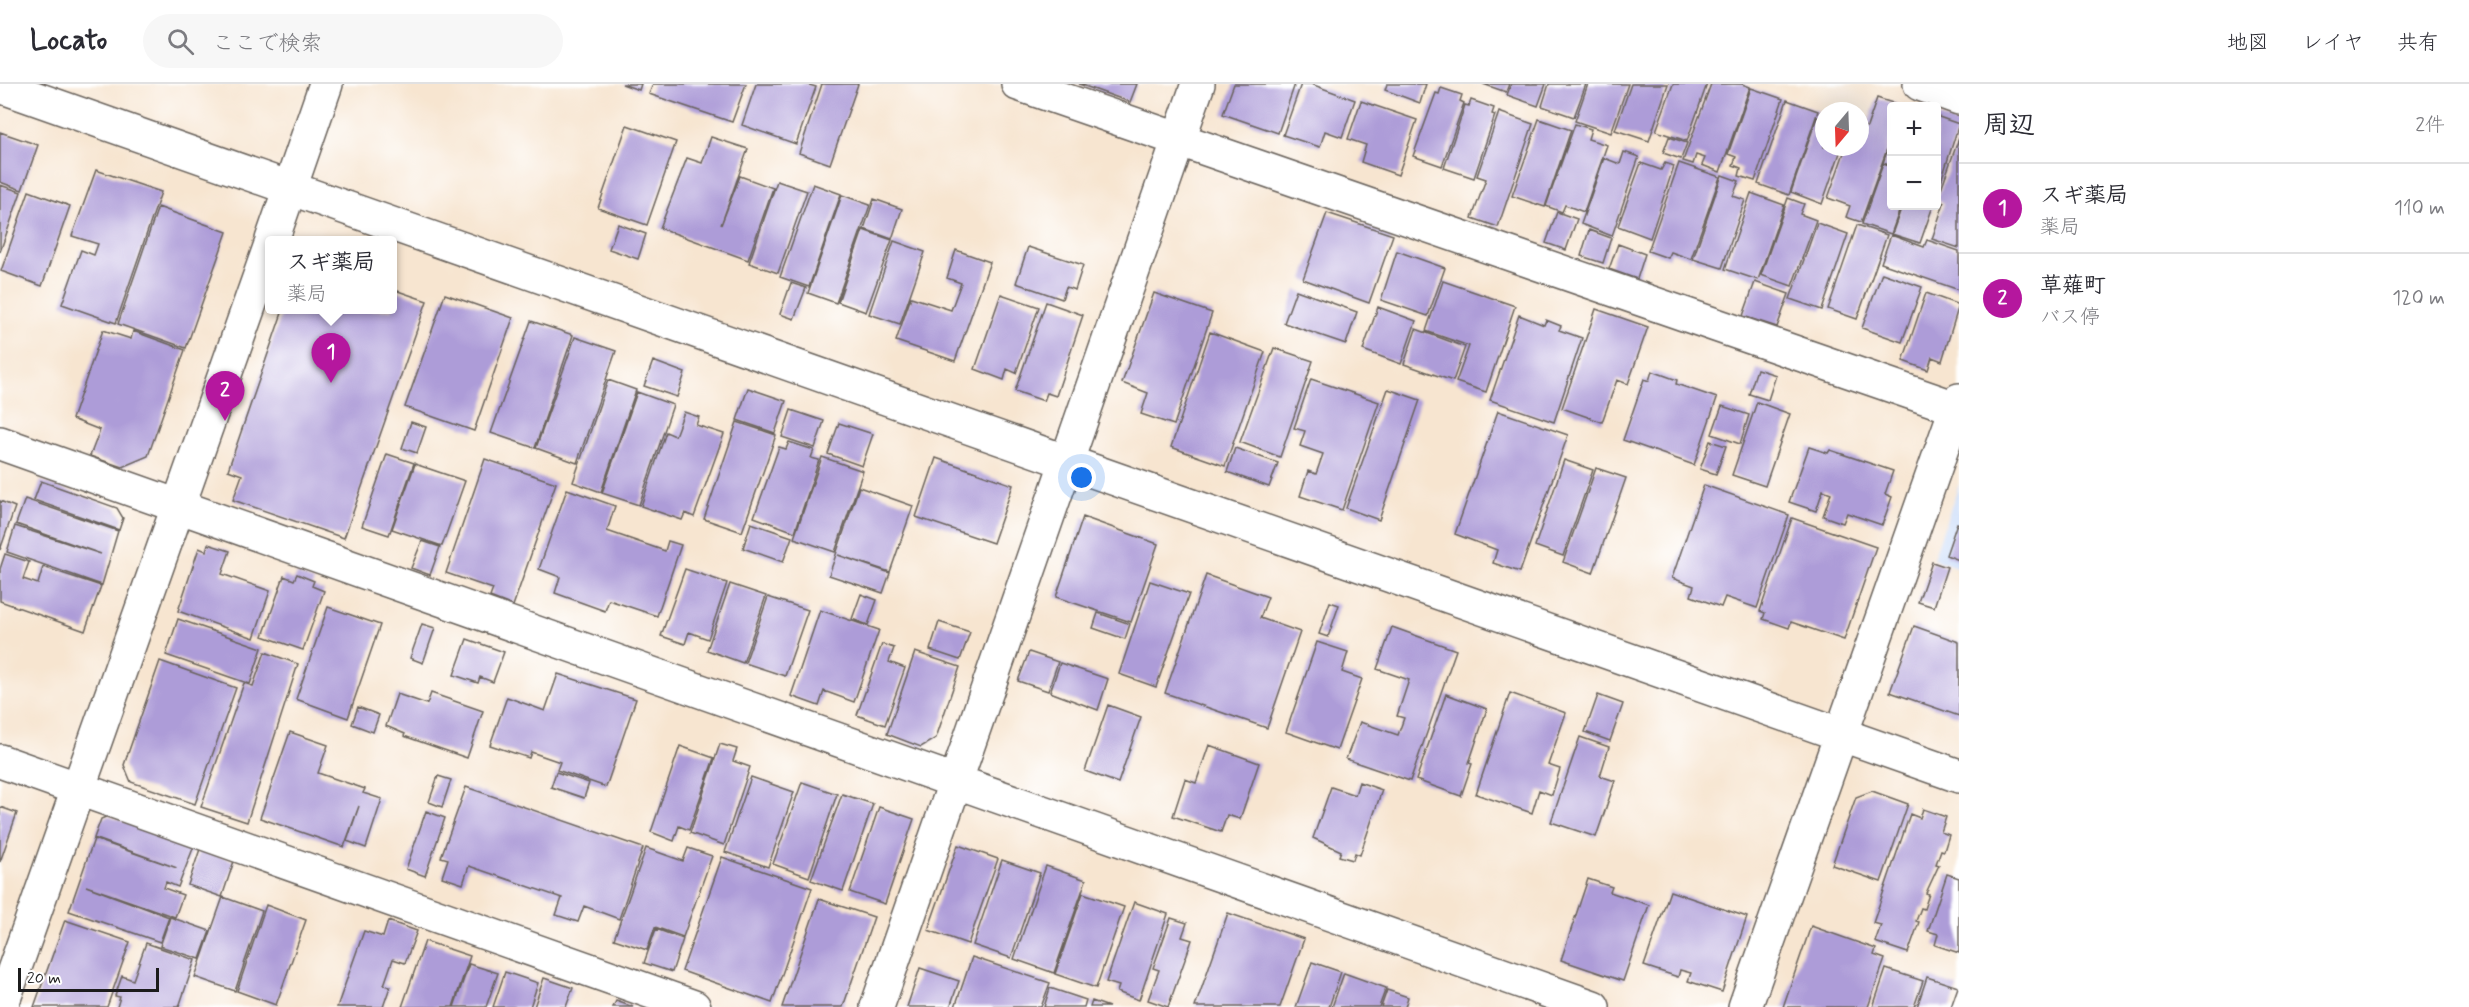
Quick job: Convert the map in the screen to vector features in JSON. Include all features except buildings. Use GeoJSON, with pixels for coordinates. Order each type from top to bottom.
{"type":"FeatureCollection","features":[{"type":"Feature","properties":{"kind":"street"},"geometry":{"type":"LineString","coordinates":[[273,236],[326,84]]}},
{"type":"Feature","properties":{"kind":"street"},"geometry":{"type":"LineString","coordinates":[[1018,84],[1958,404],[1745,1007]]}},
{"type":"Feature","properties":{"kind":"street"},"geometry":{"type":"LineString","coordinates":[[878,1007],[1065,462],[1198,84]]}},
{"type":"Feature","properties":{"kind":"street"},"geometry":{"type":"LineString","coordinates":[[1920,84],[1959,98]]}},
{"type":"Feature","properties":{"kind":"street"},"geometry":{"type":"LineString","coordinates":[[0,87],[1959,776]]}},
{"type":"Feature","properties":{"kind":"street"},"geometry":{"type":"LineString","coordinates":[[1,1007],[265,261]]}},
{"type":"Feature","properties":{"kind":"street"},"geometry":{"type":"LineString","coordinates":[[0,443],[1593,1007]]}},
{"type":"Feature","properties":{"kind":"street"},"geometry":{"type":"LineString","coordinates":[[0,761],[694,1007]]}},
{"type":"Feature","properties":{"kind":"shaded area"},"geometry":{"type":"Polygon","coordinates":[[[1959,484],[1959,568],[1933,559],[1959,484]]]}},
{"type":"Feature","properties":{"kind":"place","name":"スギ薬局"},"geometry":{"type":"Point","coordinates":[331,383]}},
{"type":"Feature","properties":{"kind":"place","name":"草薙町"},"geometry":{"type":"Point","coordinates":[225,421]}}]}
